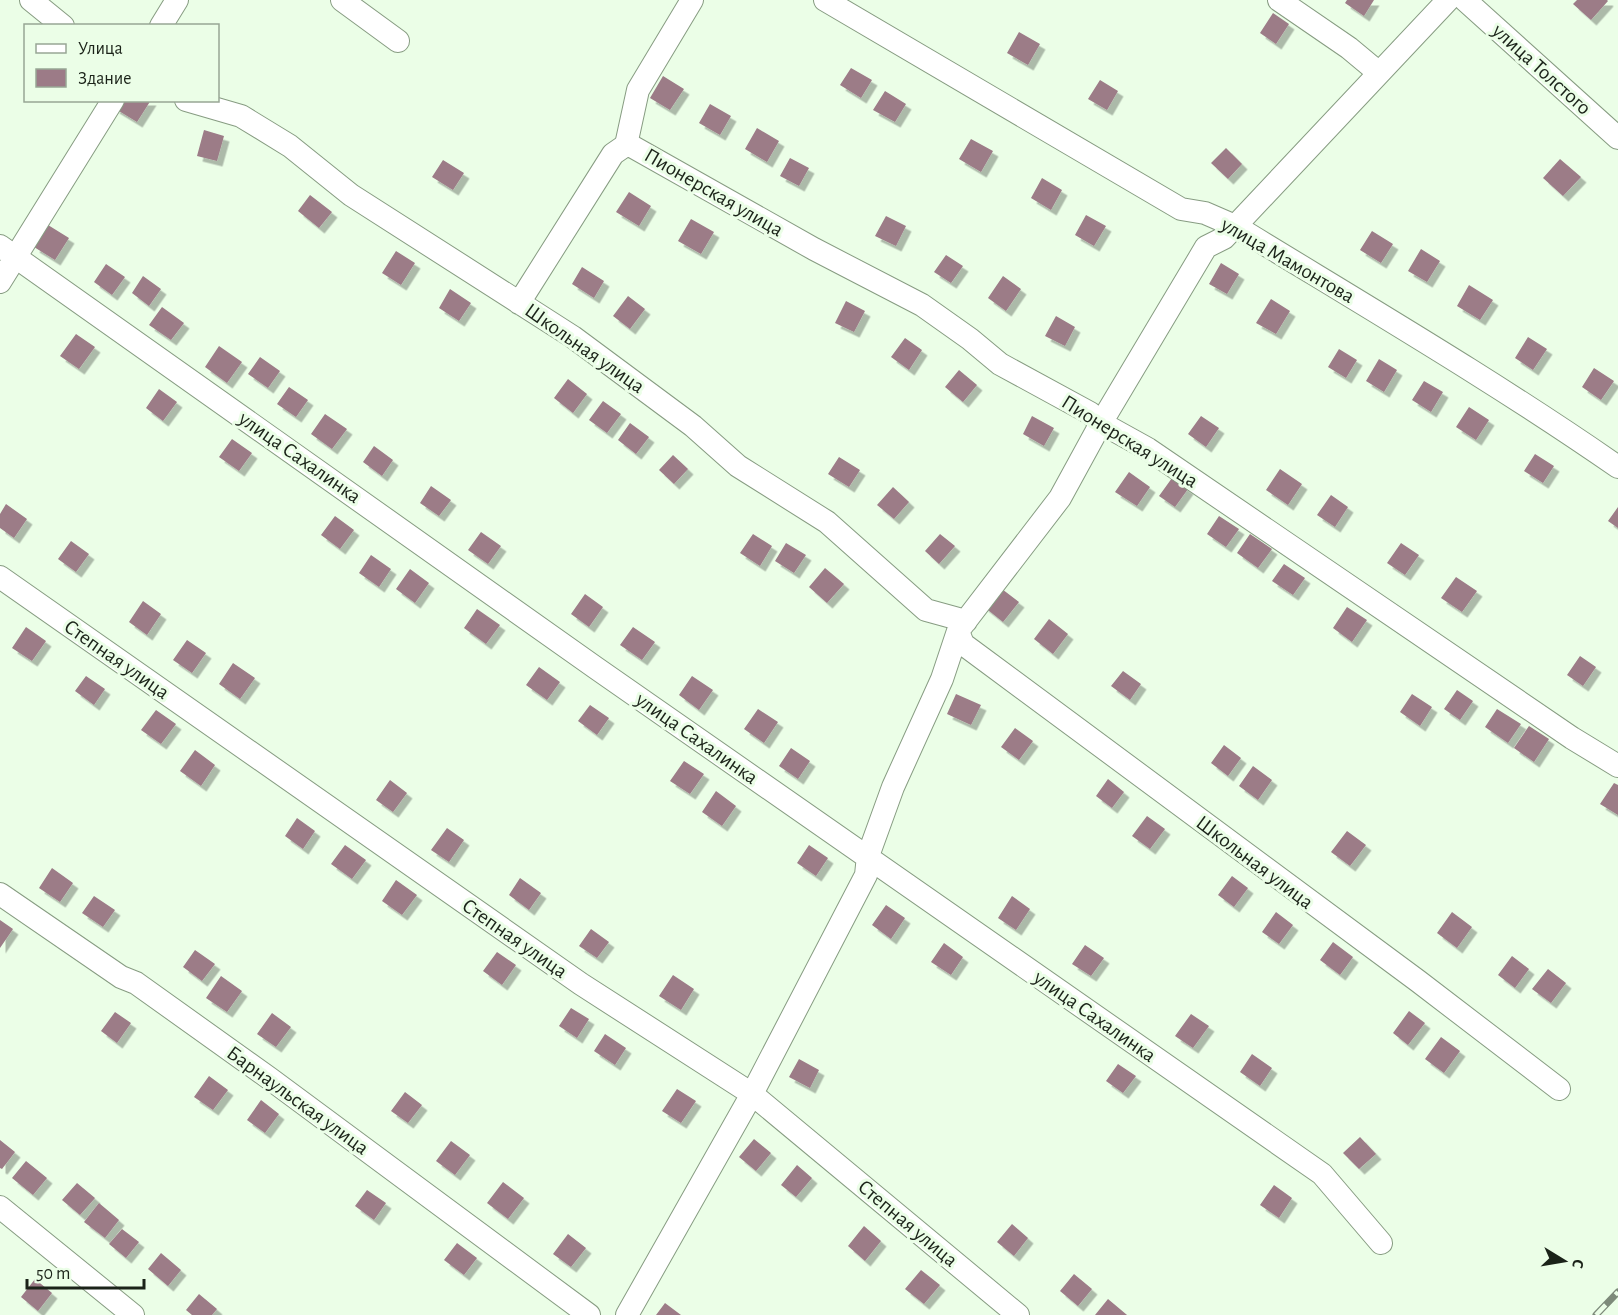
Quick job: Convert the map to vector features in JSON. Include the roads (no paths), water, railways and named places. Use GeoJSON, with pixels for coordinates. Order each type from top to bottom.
{"type":"FeatureCollection","features":[{"type":"Feature","properties":{"kind":"street"},"geometry":{"type":"LineString","coordinates":[[31,0],[61,24]]}},
{"type":"Feature","properties":{"kind":"street"},"geometry":{"type":"LineString","coordinates":[[161,24],[177,0]]}},
{"type":"Feature","properties":{"kind":"street"},"geometry":{"type":"LineString","coordinates":[[342,0],[398,41]]}},
{"type":"Feature","properties":{"kind":"street"},"geometry":{"type":"LineString","coordinates":[[519,303],[613,154],[626,145],[638,90],[692,0]]}},
{"type":"Feature","properties":{"kind":"street","name":"улица Мамонтова"},"geometry":{"type":"LineString","coordinates":[[825,0],[1181,210],[1205,213],[1235,226],[1447,356],[1618,467]]}},
{"type":"Feature","properties":{"kind":"street"},"geometry":{"type":"LineString","coordinates":[[1279,0],[1349,48],[1379,73]]}},
{"type":"Feature","properties":{"kind":"street"},"geometry":{"type":"LineString","coordinates":[[627,1315],[752,1094],[866,875],[868,856],[893,788],[942,679],[962,626],[1060,498],[1101,423],[1206,247],[1224,238],[1448,0]]}},
{"type":"Feature","properties":{"kind":"street","name":"улица Толстого"},"geometry":{"type":"LineString","coordinates":[[1465,0],[1618,138]]}},
{"type":"Feature","properties":{"kind":"street"},"geometry":{"type":"LineString","coordinates":[[0,282],[8,251],[112,102]]}},
{"type":"Feature","properties":{"kind":"street","name":"Школьная улица"},"geometry":{"type":"LineString","coordinates":[[193,102],[240,116],[290,146],[351,195],[573,337],[693,426],[738,466],[827,522],[926,610],[962,626],[963,644],[1418,981],[1559,1089]]}},
{"type":"Feature","properties":{"kind":"street","name":"Пионерская улица"},"geometry":{"type":"LineString","coordinates":[[626,143],[814,249],[922,306],[970,339],[1000,364],[1090,413],[1101,423],[1148,448],[1572,738],[1618,766]]}},
{"type":"Feature","properties":{"kind":"street","name":"улица Сахалинка"},"geometry":{"type":"LineString","coordinates":[[8,251],[596,668],[1322,1174],[1380,1243]]}},
{"type":"Feature","properties":{"kind":"street","name":"Степная улица"},"geometry":{"type":"LineString","coordinates":[[0,577],[581,984],[752,1094],[1018,1315]]}},
{"type":"Feature","properties":{"kind":"street","name":"Барнаульская улица"},"geometry":{"type":"LineString","coordinates":[[0,894],[121,977],[135,983],[269,1078],[589,1315]]}},
{"type":"Feature","properties":{"kind":"street"},"geometry":{"type":"LineString","coordinates":[[0,1207],[133,1315]]}},
{"type":"Feature","properties":{"kind":"railway"},"geometry":{"type":"LineString","coordinates":[[1596,1315],[1618,1292]]}}]}
